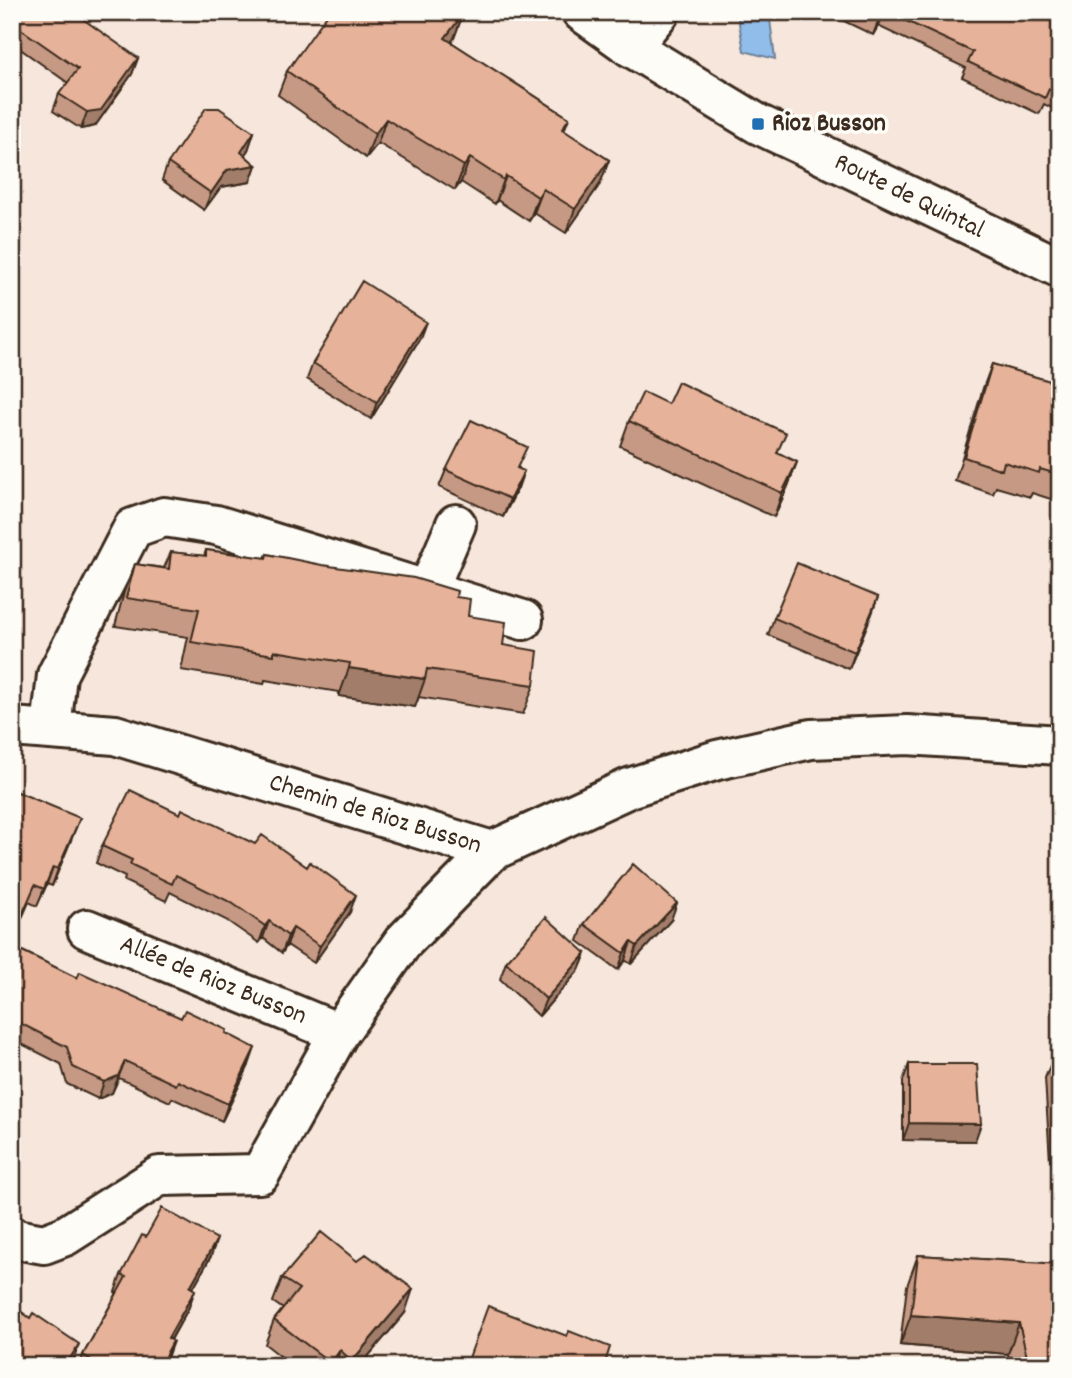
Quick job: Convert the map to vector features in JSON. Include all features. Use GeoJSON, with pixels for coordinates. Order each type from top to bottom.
{"type":"FeatureCollection","features":[{"type":"Feature","properties":{"kind":"street","name":"Route de Quintal"},"geometry":{"type":"LineString","coordinates":[[582,12],[631,47],[758,124],[1060,268]]}},
{"type":"Feature","properties":{"kind":"street"},"geometry":{"type":"LineString","coordinates":[[631,47],[660,12]]}},
{"type":"Feature","properties":{"kind":"street"},"geometry":{"type":"LineString","coordinates":[[51,729],[57,675],[133,528],[164,517],[216,525],[523,620]]}},
{"type":"Feature","properties":{"kind":"street"},"geometry":{"type":"LineString","coordinates":[[428,590],[456,524]]}},
{"type":"Feature","properties":{"kind":"street","name":"Chemin de Rioz Busson"},"geometry":{"type":"LineString","coordinates":[[12,727],[115,735],[492,851],[629,788],[717,760],[811,739],[907,735],[1060,745]]}},
{"type":"Feature","properties":{"kind":"street","name":"Allée de Rioz Busson"},"geometry":{"type":"LineString","coordinates":[[12,1236],[44,1244],[65,1236],[159,1176],[260,1174],[339,1033],[403,942],[492,851]]}},
{"type":"Feature","properties":{"kind":"street","name":"Allée de Rioz Busson"},"geometry":{"type":"LineString","coordinates":[[88,929],[339,1033]]}},
{"type":"Feature","properties":{"kind":"water"},"geometry":{"type":"Polygon","coordinates":[[[737,12],[769,12],[775,59],[744,51],[737,12]]]}},
{"type":"Feature","properties":{"kind":"building"},"geometry":{"type":"Polygon","coordinates":[[[12,12],[73,12],[138,58],[101,110],[87,112],[59,94],[78,69],[12,23],[12,12]]]}},
{"type":"Feature","properties":{"kind":"building"},"geometry":{"type":"Polygon","coordinates":[[[329,12],[461,12],[463,14],[445,38],[569,118],[562,129],[609,160],[575,209],[543,189],[538,197],[506,176],[504,180],[470,158],[464,166],[386,119],[375,134],[287,71],[329,12]]]}},
{"type":"Feature","properties":{"kind":"building"},"geometry":{"type":"Polygon","coordinates":[[[864,12],[883,12],[879,19],[864,12]]]}},
{"type":"Feature","properties":{"kind":"building"},"geometry":{"type":"Polygon","coordinates":[[[887,12],[1050,12],[1060,17],[1060,93],[1049,89],[1045,98],[968,62],[973,52],[887,12]]]}},
{"type":"Feature","properties":{"kind":"building"},"geometry":{"type":"Polygon","coordinates":[[[206,108],[219,108],[254,132],[241,152],[256,165],[227,170],[211,193],[168,163],[206,108]]]}},
{"type":"Feature","properties":{"kind":"building"},"geometry":{"type":"Polygon","coordinates":[[[362,281],[426,322],[377,402],[313,363],[362,281]]]}},
{"type":"Feature","properties":{"kind":"building"},"geometry":{"type":"Polygon","coordinates":[[[992,364],[1060,384],[1060,475],[1040,469],[1039,473],[1004,462],[1002,470],[964,457],[992,364]]]}},
{"type":"Feature","properties":{"kind":"building"},"geometry":{"type":"Polygon","coordinates":[[[678,382],[786,433],[777,453],[797,462],[782,493],[629,421],[643,392],[668,404],[678,382]]]}},
{"type":"Feature","properties":{"kind":"building"},"geometry":{"type":"Polygon","coordinates":[[[471,420],[527,447],[517,468],[524,471],[510,499],[446,470],[471,420]]]}},
{"type":"Feature","properties":{"kind":"building"},"geometry":{"type":"Polygon","coordinates":[[[206,550],[266,558],[267,554],[414,578],[457,591],[456,597],[470,599],[468,616],[506,622],[503,645],[538,651],[534,685],[427,669],[425,679],[349,668],[350,663],[191,642],[199,609],[126,598],[135,564],[169,569],[171,552],[206,556],[206,550]]]}},
{"type":"Feature","properties":{"kind":"building"},"geometry":{"type":"Polygon","coordinates":[[[797,563],[878,597],[855,652],[774,618],[797,563]]]}},
{"type":"Feature","properties":{"kind":"building"},"geometry":{"type":"Polygon","coordinates":[[[13,790],[80,818],[58,869],[53,867],[44,889],[35,885],[22,915],[12,911],[13,790]]]}},
{"type":"Feature","properties":{"kind":"building"},"geometry":{"type":"Polygon","coordinates":[[[130,790],[180,814],[182,809],[255,844],[262,835],[307,867],[310,862],[356,895],[320,946],[293,928],[288,936],[269,921],[265,926],[232,903],[176,875],[172,884],[130,864],[132,860],[102,846],[130,790]]]}},
{"type":"Feature","properties":{"kind":"building"},"geometry":{"type":"Polygon","coordinates":[[[633,864],[677,903],[637,946],[631,942],[624,953],[584,924],[633,864]]]}},
{"type":"Feature","properties":{"kind":"building"},"geometry":{"type":"Polygon","coordinates":[[[546,917],[586,953],[546,999],[506,962],[546,917]]]}},
{"type":"Feature","properties":{"kind":"building"},"geometry":{"type":"Polygon","coordinates":[[[12,946],[77,978],[80,972],[181,1018],[185,1010],[227,1030],[226,1033],[255,1048],[228,1104],[178,1081],[176,1085],[125,1061],[118,1076],[104,1082],[73,1067],[67,1047],[20,1023],[17,1029],[12,1026],[12,946]]]}},
{"type":"Feature","properties":{"kind":"building"},"geometry":{"type":"Polygon","coordinates":[[[1052,1061],[1060,1061],[1060,1144],[1056,1144],[1052,1061]]]}},
{"type":"Feature","properties":{"kind":"building"},"geometry":{"type":"Polygon","coordinates":[[[909,1064],[977,1064],[981,1124],[909,1123],[909,1064]]]}},
{"type":"Feature","properties":{"kind":"building"},"geometry":{"type":"Polygon","coordinates":[[[162,1208],[217,1239],[190,1287],[195,1290],[168,1338],[173,1341],[160,1366],[102,1366],[83,1355],[126,1277],[121,1275],[142,1235],[146,1237],[162,1208]]]}},
{"type":"Feature","properties":{"kind":"building"},"geometry":{"type":"Polygon","coordinates":[[[321,1232],[357,1261],[366,1254],[413,1289],[352,1361],[340,1350],[331,1363],[274,1320],[299,1289],[282,1278],[321,1232]]]}},
{"type":"Feature","properties":{"kind":"building"},"geometry":{"type":"Polygon","coordinates":[[[918,1255],[1060,1264],[1060,1366],[1029,1366],[1019,1323],[911,1315],[918,1255]]]}},
{"type":"Feature","properties":{"kind":"building"},"geometry":{"type":"Polygon","coordinates":[[[12,1305],[30,1318],[33,1313],[79,1344],[65,1366],[12,1366],[12,1305]]]}},
{"type":"Feature","properties":{"kind":"building"},"geometry":{"type":"Polygon","coordinates":[[[488,1306],[567,1336],[569,1331],[610,1347],[604,1366],[466,1366],[488,1306]]]}},
{"type":"Feature","properties":{"kind":"place","name":"Rioz Busson"},"geometry":{"type":"Point","coordinates":[758,124]}}]}
